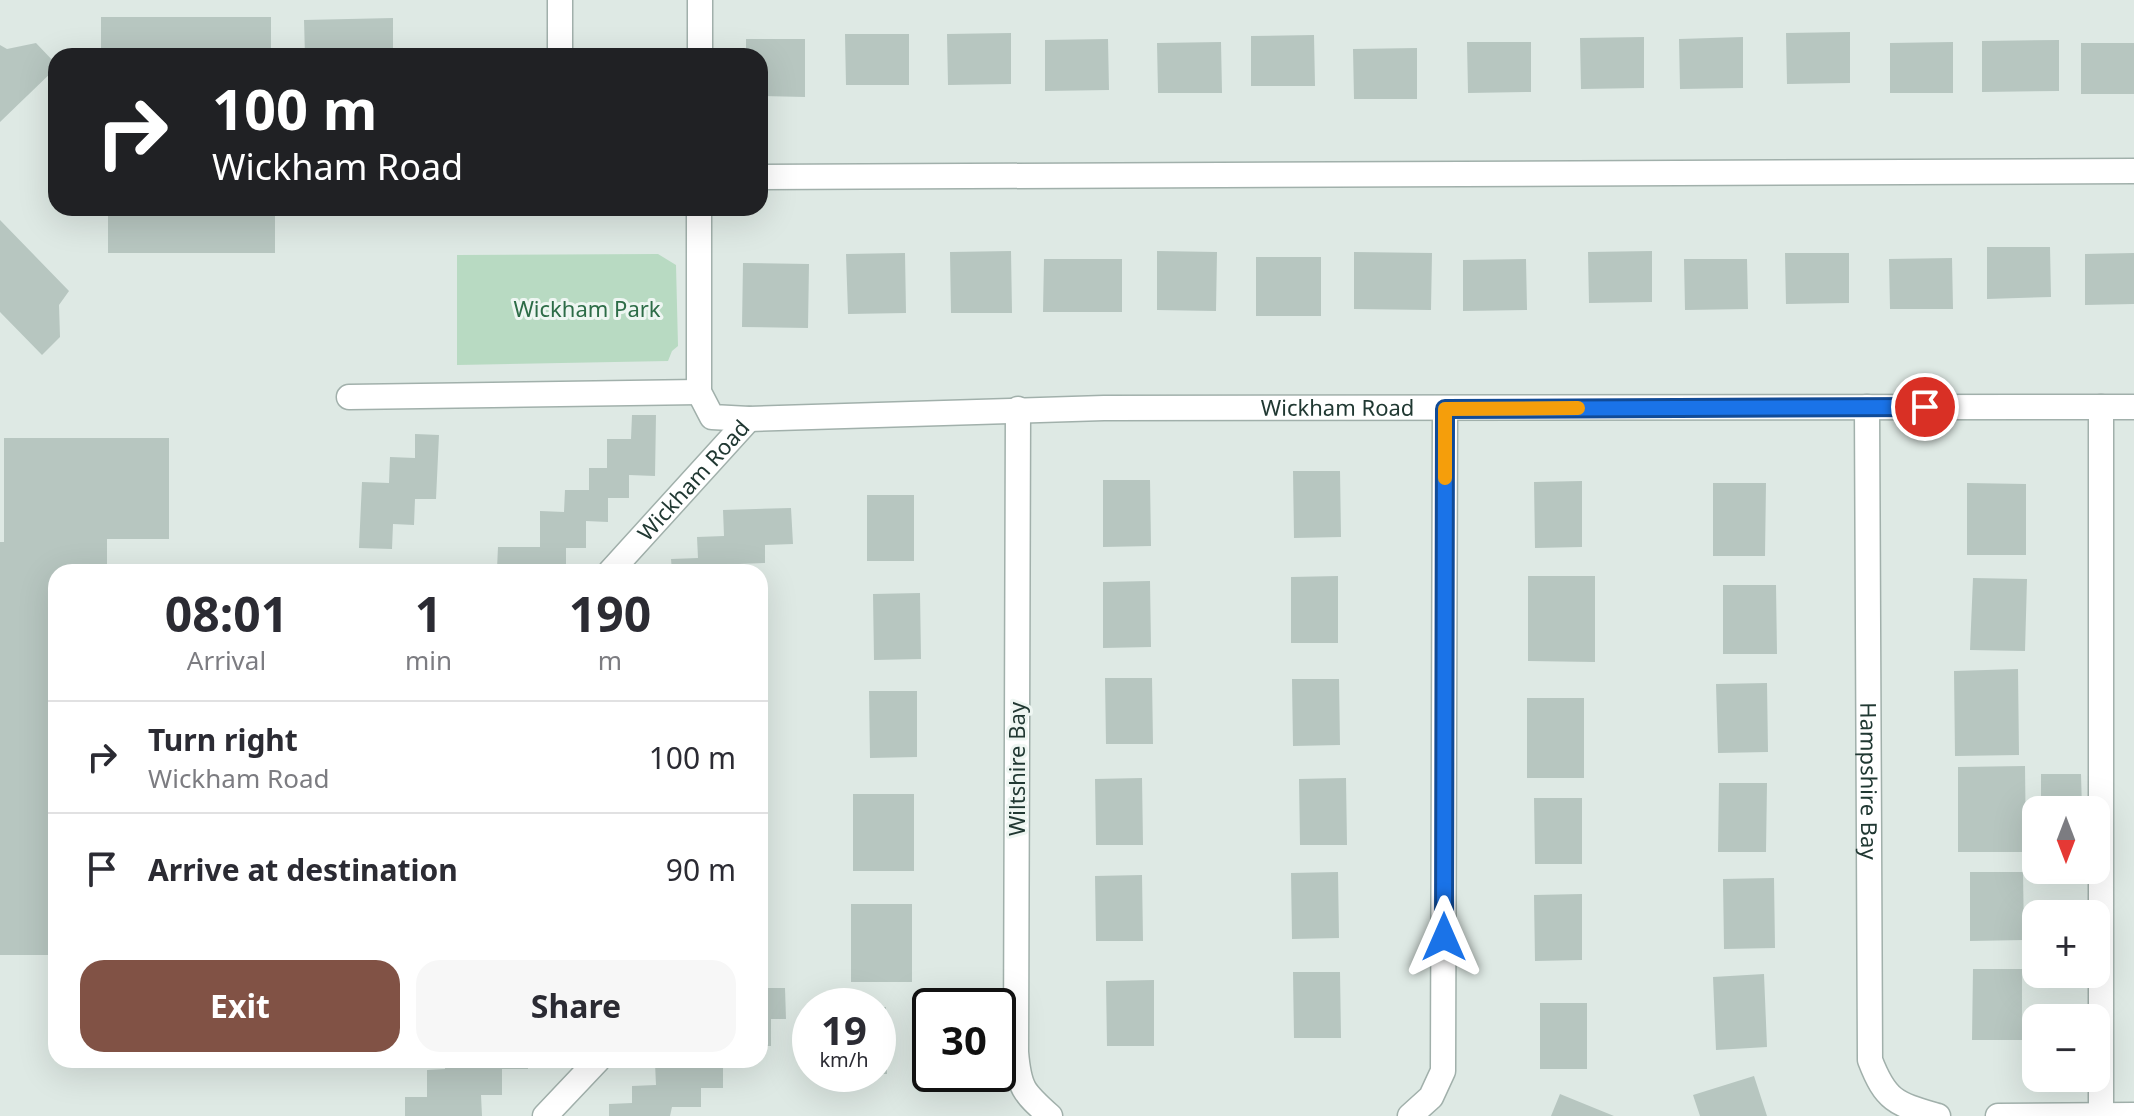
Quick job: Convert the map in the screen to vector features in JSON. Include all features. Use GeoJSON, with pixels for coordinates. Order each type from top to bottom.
{"type":"FeatureCollection","features":[{"type":"Feature","properties":{"kind":"street"},"geometry":{"type":"LineString","coordinates":[[560,0],[560,48]]}},
{"type":"Feature","properties":{"kind":"street"},"geometry":{"type":"LineString","coordinates":[[700,0],[700,48]]}},
{"type":"Feature","properties":{"kind":"street"},"geometry":{"type":"LineString","coordinates":[[768,177],[2134,171]]}},
{"type":"Feature","properties":{"kind":"street"},"geometry":{"type":"LineString","coordinates":[[699,216],[699,392],[712,417],[749,419]]}},
{"type":"Feature","properties":{"kind":"street"},"geometry":{"type":"LineString","coordinates":[[349,397],[699,392]]}},
{"type":"Feature","properties":{"kind":"street","name":"Hampshire Bay"},"geometry":{"type":"LineString","coordinates":[[1867,407],[1870,1060],[1880,1085],[1902,1106],[1938,1116]]}},
{"type":"Feature","properties":{"kind":"street"},"geometry":{"type":"LineString","coordinates":[[2101,407],[2101,1115]]}},
{"type":"Feature","properties":{"kind":"street","name":"Wickham Road"},"geometry":{"type":"LineString","coordinates":[[617,564],[749,419],[1018,409],[2134,407]]}},
{"type":"Feature","properties":{"kind":"street","name":"Wiltshire Bay"},"geometry":{"type":"LineString","coordinates":[[1018,409],[1016,1052],[1018,1079],[1032,1100],[1050,1116]]}},
{"type":"Feature","properties":{"kind":"street"},"geometry":{"type":"LineString","coordinates":[[1410,1116],[1431,1097],[1443,1071],[1445,409]]}},
{"type":"Feature","properties":{"kind":"street"},"geometry":{"type":"LineString","coordinates":[[545,1116],[590,1068]]}},
{"type":"Feature","properties":{"kind":"street"},"geometry":{"type":"LineString","coordinates":[[1998,1116],[2134,1115]]}},
{"type":"Feature","properties":{"kind":"green space","name":"Wickham Park"},"geometry":{"type":"Polygon","coordinates":[[[658,254],[676,265],[678,346],[668,361],[457,365],[457,255],[658,254]]]}},
{"type":"Feature","properties":{"kind":"building"},"geometry":{"type":"Polygon","coordinates":[[[101,17],[271,17],[271,48],[101,48],[101,17]]]}},
{"type":"Feature","properties":{"kind":"building"},"geometry":{"type":"Polygon","coordinates":[[[393,18],[393,48],[305,48],[304,20],[393,18]]]}},
{"type":"Feature","properties":{"kind":"building"},"geometry":{"type":"Polygon","coordinates":[[[1850,32],[1850,83],[1787,84],[1786,33],[1850,32]]]}},
{"type":"Feature","properties":{"kind":"building"},"geometry":{"type":"Polygon","coordinates":[[[1011,33],[1011,84],[948,85],[947,34],[1011,33]]]}},
{"type":"Feature","properties":{"kind":"building"},"geometry":{"type":"Polygon","coordinates":[[[845,34],[909,34],[909,85],[846,85],[845,34]]]}},
{"type":"Feature","properties":{"kind":"building"},"geometry":{"type":"Polygon","coordinates":[[[1314,35],[1315,86],[1251,86],[1251,36],[1314,35]]]}},
{"type":"Feature","properties":{"kind":"building"},"geometry":{"type":"Polygon","coordinates":[[[1644,37],[1644,88],[1581,89],[1580,38],[1644,37]]]}},
{"type":"Feature","properties":{"kind":"building"},"geometry":{"type":"Polygon","coordinates":[[[1743,37],[1743,88],[1680,89],[1679,39],[1743,37]]]}},
{"type":"Feature","properties":{"kind":"building"},"geometry":{"type":"Polygon","coordinates":[[[746,39],[805,39],[805,97],[768,96],[768,48],[746,48],[746,39]]]}},
{"type":"Feature","properties":{"kind":"building"},"geometry":{"type":"Polygon","coordinates":[[[1108,39],[1109,90],[1045,91],[1045,40],[1108,39]]]}},
{"type":"Feature","properties":{"kind":"building"},"geometry":{"type":"Polygon","coordinates":[[[2059,40],[2059,91],[1982,92],[1982,41],[2059,40]]]}},
{"type":"Feature","properties":{"kind":"building"},"geometry":{"type":"Polygon","coordinates":[[[1221,42],[1222,93],[1158,93],[1157,43],[1221,42]]]}},
{"type":"Feature","properties":{"kind":"building"},"geometry":{"type":"Polygon","coordinates":[[[1467,42],[1531,42],[1531,92],[1468,93],[1467,42]]]}},
{"type":"Feature","properties":{"kind":"building"},"geometry":{"type":"Polygon","coordinates":[[[1953,42],[1953,93],[1890,93],[1890,43],[1953,42]]]}},
{"type":"Feature","properties":{"kind":"building"},"geometry":{"type":"Polygon","coordinates":[[[36,43],[48,56],[48,76],[0,122],[0,45],[7,49],[36,43]]]}},
{"type":"Feature","properties":{"kind":"building"},"geometry":{"type":"Polygon","coordinates":[[[2081,43],[2134,43],[2134,94],[2081,94],[2081,43]]]}},
{"type":"Feature","properties":{"kind":"building"},"geometry":{"type":"Polygon","coordinates":[[[1417,48],[1417,99],[1354,99],[1353,49],[1417,48]]]}},
{"type":"Feature","properties":{"kind":"building"},"geometry":{"type":"Polygon","coordinates":[[[108,216],[275,216],[275,253],[108,253],[108,216]]]}},
{"type":"Feature","properties":{"kind":"building"},"geometry":{"type":"Polygon","coordinates":[[[0,220],[69,291],[59,305],[60,337],[42,355],[0,312],[0,220]]]}},
{"type":"Feature","properties":{"kind":"building"},"geometry":{"type":"Polygon","coordinates":[[[1987,247],[2050,247],[2051,297],[1987,299],[1987,247]]]}},
{"type":"Feature","properties":{"kind":"building"},"geometry":{"type":"Polygon","coordinates":[[[1011,251],[1012,313],[951,313],[950,252],[1011,251]]]}},
{"type":"Feature","properties":{"kind":"building"},"geometry":{"type":"Polygon","coordinates":[[[1157,251],[1217,252],[1216,311],[1157,310],[1157,251]]]}},
{"type":"Feature","properties":{"kind":"building"},"geometry":{"type":"Polygon","coordinates":[[[1652,251],[1652,302],[1589,303],[1588,252],[1652,251]]]}},
{"type":"Feature","properties":{"kind":"building"},"geometry":{"type":"Polygon","coordinates":[[[1354,252],[1432,253],[1431,310],[1354,309],[1354,252]]]}},
{"type":"Feature","properties":{"kind":"building"},"geometry":{"type":"Polygon","coordinates":[[[905,253],[906,313],[848,314],[846,254],[905,253]]]}},
{"type":"Feature","properties":{"kind":"building"},"geometry":{"type":"Polygon","coordinates":[[[1785,253],[1849,253],[1849,303],[1786,304],[1785,253]]]}},
{"type":"Feature","properties":{"kind":"building"},"geometry":{"type":"Polygon","coordinates":[[[2134,253],[2134,304],[2085,305],[2085,254],[2134,253]]]}},
{"type":"Feature","properties":{"kind":"building"},"geometry":{"type":"Polygon","coordinates":[[[1256,257],[1321,257],[1321,316],[1256,316],[1256,257]]]}},
{"type":"Feature","properties":{"kind":"building"},"geometry":{"type":"Polygon","coordinates":[[[1952,258],[1953,309],[1890,309],[1889,259],[1952,258]]]}},
{"type":"Feature","properties":{"kind":"building"},"geometry":{"type":"Polygon","coordinates":[[[1044,259],[1122,259],[1122,312],[1043,312],[1044,259]]]}},
{"type":"Feature","properties":{"kind":"building"},"geometry":{"type":"Polygon","coordinates":[[[1526,259],[1527,310],[1463,311],[1463,260],[1526,259]]]}},
{"type":"Feature","properties":{"kind":"building"},"geometry":{"type":"Polygon","coordinates":[[[1684,259],[1747,259],[1748,309],[1685,310],[1684,259]]]}},
{"type":"Feature","properties":{"kind":"building"},"geometry":{"type":"Polygon","coordinates":[[[743,263],[809,264],[808,328],[742,327],[743,263]]]}},
{"type":"Feature","properties":{"kind":"building"},"geometry":{"type":"Polygon","coordinates":[[[632,415],[656,415],[655,476],[629,475],[629,498],[608,498],[608,522],[586,521],[586,548],[566,548],[566,564],[497,564],[498,547],[540,547],[540,511],[564,512],[565,490],[589,490],[589,468],[607,468],[607,439],[631,439],[632,415]]]}},
{"type":"Feature","properties":{"kind":"building"},"geometry":{"type":"Polygon","coordinates":[[[415,434],[439,435],[436,499],[415,499],[414,525],[393,524],[392,549],[359,548],[362,482],[389,483],[390,457],[415,458],[415,434]]]}},
{"type":"Feature","properties":{"kind":"building"},"geometry":{"type":"Polygon","coordinates":[[[4,438],[169,438],[169,539],[107,539],[107,564],[48,564],[48,955],[0,955],[0,542],[4,542],[4,438]]]}},
{"type":"Feature","properties":{"kind":"building"},"geometry":{"type":"Polygon","coordinates":[[[1293,471],[1340,471],[1341,537],[1294,538],[1293,471]]]}},
{"type":"Feature","properties":{"kind":"building"},"geometry":{"type":"Polygon","coordinates":[[[1103,480],[1150,480],[1151,546],[1103,547],[1103,480]]]}},
{"type":"Feature","properties":{"kind":"building"},"geometry":{"type":"Polygon","coordinates":[[[1582,481],[1582,547],[1535,548],[1534,482],[1582,481]]]}},
{"type":"Feature","properties":{"kind":"building"},"geometry":{"type":"Polygon","coordinates":[[[1713,483],[1766,483],[1765,556],[1713,556],[1713,483]]]}},
{"type":"Feature","properties":{"kind":"building"},"geometry":{"type":"Polygon","coordinates":[[[1967,483],[2026,484],[2026,555],[1967,555],[1967,483]]]}},
{"type":"Feature","properties":{"kind":"building"},"geometry":{"type":"Polygon","coordinates":[[[867,495],[914,495],[914,561],[867,561],[867,495]]]}},
{"type":"Feature","properties":{"kind":"building"},"geometry":{"type":"Polygon","coordinates":[[[791,508],[793,544],[765,545],[765,563],[671,564],[671,559],[698,558],[697,537],[724,536],[723,510],[791,508]]]}},
{"type":"Feature","properties":{"kind":"building"},"geometry":{"type":"Polygon","coordinates":[[[1338,576],[1338,643],[1291,643],[1291,577],[1338,576]]]}},
{"type":"Feature","properties":{"kind":"building"},"geometry":{"type":"Polygon","coordinates":[[[1528,576],[1595,576],[1595,662],[1528,661],[1528,576]]]}},
{"type":"Feature","properties":{"kind":"building"},"geometry":{"type":"Polygon","coordinates":[[[1973,578],[2027,579],[2025,651],[1970,650],[1973,578]]]}},
{"type":"Feature","properties":{"kind":"building"},"geometry":{"type":"Polygon","coordinates":[[[1150,581],[1151,647],[1103,648],[1103,582],[1150,581]]]}},
{"type":"Feature","properties":{"kind":"building"},"geometry":{"type":"Polygon","coordinates":[[[1723,585],[1776,585],[1777,654],[1723,654],[1723,585]]]}},
{"type":"Feature","properties":{"kind":"building"},"geometry":{"type":"Polygon","coordinates":[[[920,593],[921,659],[874,660],[873,594],[920,593]]]}},
{"type":"Feature","properties":{"kind":"building"},"geometry":{"type":"Polygon","coordinates":[[[2018,669],[2019,755],[1955,756],[1954,671],[2018,669]]]}},
{"type":"Feature","properties":{"kind":"building"},"geometry":{"type":"Polygon","coordinates":[[[1105,678],[1152,678],[1153,744],[1106,744],[1105,678]]]}},
{"type":"Feature","properties":{"kind":"building"},"geometry":{"type":"Polygon","coordinates":[[[1292,679],[1339,679],[1340,745],[1293,746],[1292,679]]]}},
{"type":"Feature","properties":{"kind":"building"},"geometry":{"type":"Polygon","coordinates":[[[1767,683],[1768,752],[1718,753],[1716,684],[1767,683]]]}},
{"type":"Feature","properties":{"kind":"building"},"geometry":{"type":"Polygon","coordinates":[[[869,691],[917,691],[917,757],[870,758],[869,691]]]}},
{"type":"Feature","properties":{"kind":"building"},"geometry":{"type":"Polygon","coordinates":[[[1527,698],[1584,698],[1584,778],[1527,778],[1527,698]]]}},
{"type":"Feature","properties":{"kind":"building"},"geometry":{"type":"Polygon","coordinates":[[[2025,766],[2022,852],[1958,852],[1958,767],[2025,766]]]}},
{"type":"Feature","properties":{"kind":"building"},"geometry":{"type":"Polygon","coordinates":[[[2041,774],[2081,774],[2082,796],[2041,796],[2041,774]]]}},
{"type":"Feature","properties":{"kind":"building"},"geometry":{"type":"Polygon","coordinates":[[[1142,778],[1143,845],[1096,845],[1095,779],[1142,778]]]}},
{"type":"Feature","properties":{"kind":"building"},"geometry":{"type":"Polygon","coordinates":[[[1346,778],[1347,845],[1300,845],[1299,779],[1346,778]]]}},
{"type":"Feature","properties":{"kind":"building"},"geometry":{"type":"Polygon","coordinates":[[[1719,783],[1767,783],[1766,852],[1718,852],[1719,783]]]}},
{"type":"Feature","properties":{"kind":"building"},"geometry":{"type":"Polygon","coordinates":[[[853,794],[914,794],[914,871],[853,871],[853,794]]]}},
{"type":"Feature","properties":{"kind":"building"},"geometry":{"type":"Polygon","coordinates":[[[1534,798],[1582,798],[1582,864],[1535,864],[1534,798]]]}},
{"type":"Feature","properties":{"kind":"building"},"geometry":{"type":"Polygon","coordinates":[[[1338,872],[1339,938],[1292,939],[1291,873],[1338,872]]]}},
{"type":"Feature","properties":{"kind":"building"},"geometry":{"type":"Polygon","coordinates":[[[1970,872],[2022,872],[2022,940],[1970,941],[1970,872]]]}},
{"type":"Feature","properties":{"kind":"building"},"geometry":{"type":"Polygon","coordinates":[[[1142,875],[1143,941],[1096,941],[1095,876],[1142,875]]]}},
{"type":"Feature","properties":{"kind":"building"},"geometry":{"type":"Polygon","coordinates":[[[1774,878],[1775,948],[1724,949],[1723,879],[1774,878]]]}},
{"type":"Feature","properties":{"kind":"building"},"geometry":{"type":"Polygon","coordinates":[[[1582,894],[1582,960],[1535,961],[1534,895],[1582,894]]]}},
{"type":"Feature","properties":{"kind":"building"},"geometry":{"type":"Polygon","coordinates":[[[851,904],[912,904],[912,982],[851,982],[851,904]]]}},
{"type":"Feature","properties":{"kind":"building"},"geometry":{"type":"Polygon","coordinates":[[[1973,969],[2022,969],[2022,1040],[1972,1040],[1973,969]]]}},
{"type":"Feature","properties":{"kind":"building"},"geometry":{"type":"Polygon","coordinates":[[[1293,972],[1340,972],[1341,1038],[1294,1038],[1293,972]]]}},
{"type":"Feature","properties":{"kind":"building"},"geometry":{"type":"Polygon","coordinates":[[[1764,974],[1767,1047],[1716,1050],[1713,977],[1764,974]]]}},
{"type":"Feature","properties":{"kind":"building"},"geometry":{"type":"Polygon","coordinates":[[[1154,980],[1154,1046],[1107,1046],[1106,981],[1154,980]]]}},
{"type":"Feature","properties":{"kind":"building"},"geometry":{"type":"Polygon","coordinates":[[[768,988],[785,988],[786,1019],[771,1019],[771,1046],[768,1046],[768,988]]]}},
{"type":"Feature","properties":{"kind":"building"},"geometry":{"type":"Polygon","coordinates":[[[1540,1003],[1587,1003],[1587,1069],[1540,1069],[1540,1003]]]}},
{"type":"Feature","properties":{"kind":"building"},"geometry":{"type":"Polygon","coordinates":[[[528,1068],[502,1069],[502,1095],[481,1095],[482,1116],[405,1116],[405,1097],[427,1097],[427,1070],[528,1068]]]}},
{"type":"Feature","properties":{"kind":"building"},"geometry":{"type":"Polygon","coordinates":[[[655,1068],[723,1068],[723,1088],[701,1088],[701,1107],[672,1107],[670,1116],[609,1116],[609,1104],[632,1103],[632,1086],[656,1085],[655,1068]]]}},
{"type":"Feature","properties":{"kind":"building"},"geometry":{"type":"Polygon","coordinates":[[[1754,1076],[1767,1116],[1700,1116],[1693,1095],[1754,1076]]]}},
{"type":"Feature","properties":{"kind":"building"},"geometry":{"type":"Polygon","coordinates":[[[1560,1094],[1614,1116],[1551,1116],[1560,1094]]]}},
{"type":"Feature","properties":{"kind":"slow traffic"},"geometry":{"type":"LineString","coordinates":[[1445,478],[1445,409],[1578,408]]}},
{"type":"Feature","properties":{"kind":"route"},"geometry":{"type":"LineString","coordinates":[[1444,937],[1445,409],[1925,407]]}}]}
